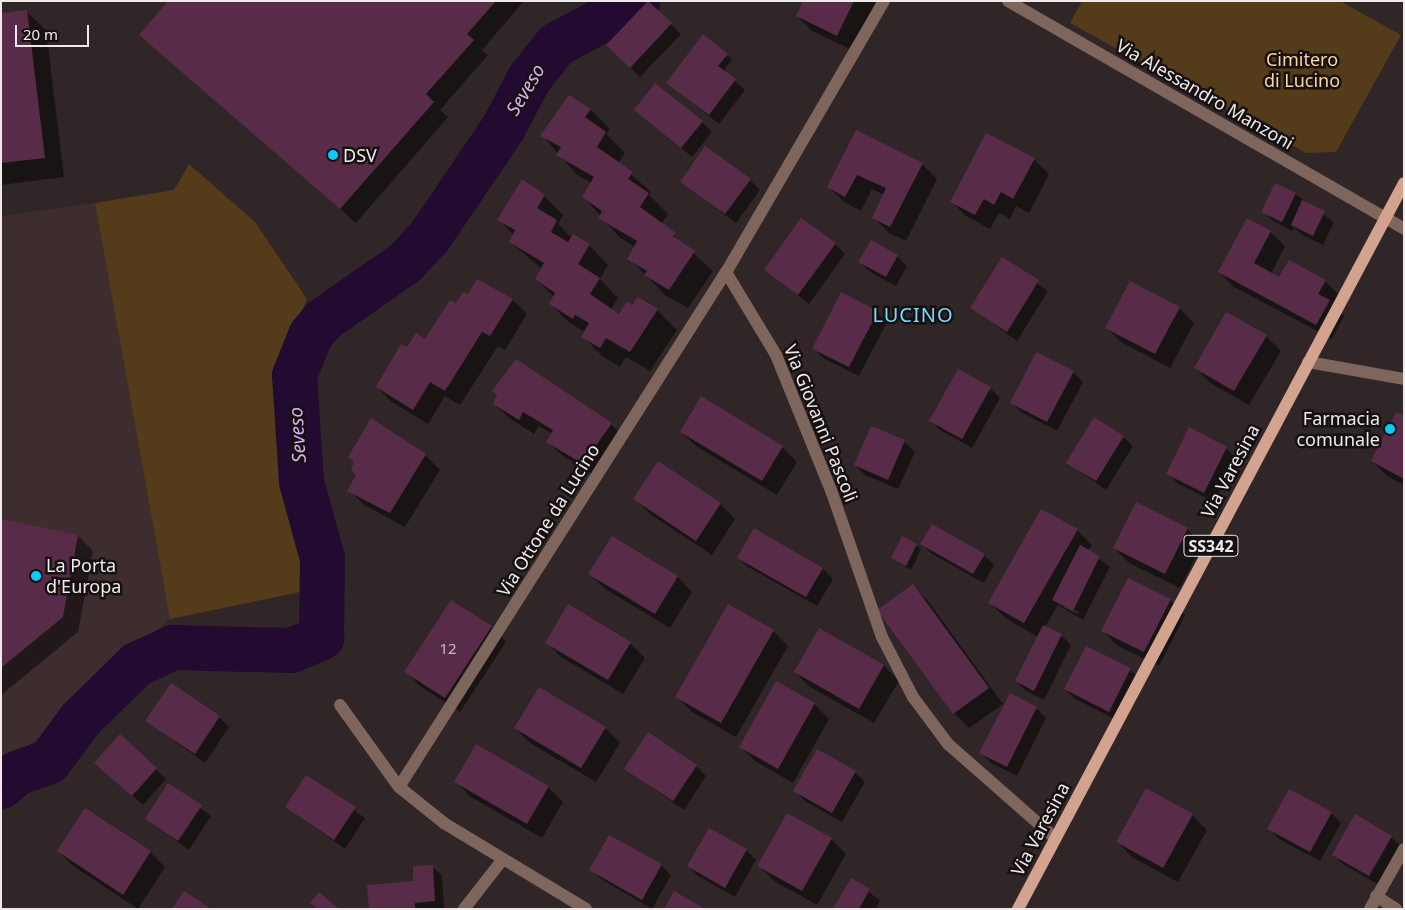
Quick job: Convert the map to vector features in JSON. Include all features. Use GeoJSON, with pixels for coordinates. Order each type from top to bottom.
{"type":"FeatureCollection","features":[{"type":"Feature","properties":{"kind":"main road","name":"Via Varesina"},"geometry":{"type":"LineString","coordinates":[[1018,909],[1404,183]]}},
{"type":"Feature","properties":{"kind":"street"},"geometry":{"type":"LineString","coordinates":[[726,272],[884,1]]}},
{"type":"Feature","properties":{"kind":"street","name":"Via Alessandro Manzoni"},"geometry":{"type":"LineString","coordinates":[[1008,1],[1404,229]]}},
{"type":"Feature","properties":{"kind":"street","name":"Via Ottone da Lucino"},"geometry":{"type":"LineString","coordinates":[[398,787],[726,272]]}},
{"type":"Feature","properties":{"kind":"street","name":"Via Giovanni Pascoli"},"geometry":{"type":"LineString","coordinates":[[726,272],[776,355],[832,493],[882,638],[913,697],[948,744],[1055,838]]}},
{"type":"Feature","properties":{"kind":"street"},"geometry":{"type":"LineString","coordinates":[[1308,362],[1404,379]]}},
{"type":"Feature","properties":{"kind":"street"},"geometry":{"type":"LineString","coordinates":[[340,705],[398,787],[444,823],[586,909]]}},
{"type":"Feature","properties":{"kind":"street"},"geometry":{"type":"LineString","coordinates":[[1370,909],[1404,849]]}},
{"type":"Feature","properties":{"kind":"street"},"geometry":{"type":"LineString","coordinates":[[464,909],[503,859]]}},
{"type":"Feature","properties":{"kind":"street"},"geometry":{"type":"LineString","coordinates":[[1376,896],[1396,909]]}},
{"type":"Feature","properties":{"kind":"shaded area"},"geometry":{"type":"Polygon","coordinates":[[[95,203],[170,619],[1,771],[1,216],[95,203]]]}},
{"type":"Feature","properties":{"kind":"green space","name":"Cimitero di Lucino"},"geometry":{"type":"Polygon","coordinates":[[[1082,1],[1340,1],[1401,35],[1336,152],[1306,153],[1070,23],[1082,1]]]}},
{"type":"Feature","properties":{"kind":"green space"},"geometry":{"type":"Polygon","coordinates":[[[189,164],[255,222],[307,299],[278,368],[283,435],[310,590],[170,619],[95,203],[174,190],[189,164]]]}},
{"type":"Feature","properties":{"kind":"building","name":"DSV"},"geometry":{"type":"Polygon","coordinates":[[[168,1],[496,1],[467,34],[474,40],[426,94],[434,102],[340,209],[139,35],[168,1]]]}},
{"type":"Feature","properties":{"kind":"building"},"geometry":{"type":"Polygon","coordinates":[[[648,1],[672,23],[630,68],[606,45],[648,1]]]}},
{"type":"Feature","properties":{"kind":"building"},"geometry":{"type":"Polygon","coordinates":[[[803,1],[854,1],[837,36],[796,16],[803,1]]]}},
{"type":"Feature","properties":{"kind":"building"},"geometry":{"type":"Polygon","coordinates":[[[27,10],[45,158],[1,163],[1,13],[27,10]]]}},
{"type":"Feature","properties":{"kind":"building"},"geometry":{"type":"Polygon","coordinates":[[[703,34],[728,54],[718,66],[736,79],[709,115],[666,83],[703,34]]]}},
{"type":"Feature","properties":{"kind":"building"},"geometry":{"type":"Polygon","coordinates":[[[655,83],[703,121],[681,148],[634,110],[655,83]]]}},
{"type":"Feature","properties":{"kind":"building"},"geometry":{"type":"Polygon","coordinates":[[[569,95],[591,109],[585,117],[606,132],[597,147],[633,172],[628,179],[649,193],[640,207],[676,233],[673,236],[695,251],[669,290],[644,275],[647,271],[627,259],[637,241],[598,218],[602,211],[582,197],[594,177],[556,155],[561,147],[540,136],[569,95]]]}},
{"type":"Feature","properties":{"kind":"building"},"geometry":{"type":"Polygon","coordinates":[[[856,130],[923,163],[890,227],[872,218],[886,188],[857,175],[845,197],[827,187],[856,130]]]}},
{"type":"Feature","properties":{"kind":"building"},"geometry":{"type":"Polygon","coordinates":[[[986,133],[1035,158],[1013,199],[1001,192],[994,205],[984,199],[975,215],[950,202],[986,133]]]}},
{"type":"Feature","properties":{"kind":"building"},"geometry":{"type":"Polygon","coordinates":[[[705,146],[751,179],[725,214],[680,182],[705,146]]]}},
{"type":"Feature","properties":{"kind":"building"},"geometry":{"type":"Polygon","coordinates":[[[522,179],[545,195],[537,208],[557,220],[551,232],[568,242],[573,234],[590,244],[578,264],[600,278],[590,294],[619,314],[627,301],[632,305],[638,297],[658,309],[630,352],[606,338],[600,348],[581,337],[589,323],[575,315],[573,319],[549,304],[555,293],[535,279],[544,263],[509,242],[515,230],[497,220],[522,179]]]}},
{"type":"Feature","properties":{"kind":"building"},"geometry":{"type":"Polygon","coordinates":[[[1275,183],[1296,193],[1282,222],[1261,212],[1275,183]]]}},
{"type":"Feature","properties":{"kind":"building"},"geometry":{"type":"Polygon","coordinates":[[[1302,200],[1325,211],[1313,236],[1291,225],[1302,200]]]}},
{"type":"Feature","properties":{"kind":"building"},"geometry":{"type":"Polygon","coordinates":[[[801,218],[836,243],[798,295],[764,270],[801,218]]]}},
{"type":"Feature","properties":{"kind":"building"},"geometry":{"type":"Polygon","coordinates":[[[1247,218],[1271,231],[1254,263],[1279,277],[1289,260],[1326,280],[1318,294],[1330,300],[1316,325],[1218,272],[1247,218]]]}},
{"type":"Feature","properties":{"kind":"building"},"geometry":{"type":"Polygon","coordinates":[[[871,240],[898,255],[886,277],[858,262],[871,240]]]}},
{"type":"Feature","properties":{"kind":"building"},"geometry":{"type":"Polygon","coordinates":[[[1002,257],[1039,280],[1007,332],[970,308],[1002,257]]]}},
{"type":"Feature","properties":{"kind":"building"},"geometry":{"type":"Polygon","coordinates":[[[477,279],[513,299],[490,336],[482,332],[445,391],[430,382],[413,410],[376,387],[401,344],[407,347],[416,333],[425,339],[450,300],[456,303],[463,292],[468,294],[477,279]]]}},
{"type":"Feature","properties":{"kind":"building"},"geometry":{"type":"Polygon","coordinates":[[[1130,281],[1180,307],[1155,354],[1105,328],[1130,281]]]}},
{"type":"Feature","properties":{"kind":"building"},"geometry":{"type":"Polygon","coordinates":[[[841,292],[878,311],[849,367],[812,349],[841,292]]]}},
{"type":"Feature","properties":{"kind":"building"},"geometry":{"type":"Polygon","coordinates":[[[1226,312],[1267,335],[1234,391],[1194,368],[1226,312]]]}},
{"type":"Feature","properties":{"kind":"building"},"geometry":{"type":"Polygon","coordinates":[[[1036,352],[1074,371],[1047,422],[1010,403],[1036,352]]]}},
{"type":"Feature","properties":{"kind":"building"},"geometry":{"type":"Polygon","coordinates":[[[516,359],[612,423],[583,464],[546,442],[553,430],[523,412],[519,420],[493,404],[497,395],[492,391],[516,359]]]}},
{"type":"Feature","properties":{"kind":"building"},"geometry":{"type":"Polygon","coordinates":[[[958,369],[991,387],[962,439],[929,421],[958,369]]]}},
{"type":"Feature","properties":{"kind":"building"},"geometry":{"type":"Polygon","coordinates":[[[701,396],[783,446],[762,481],[680,432],[701,396]]]}},
{"type":"Feature","properties":{"kind":"building"},"geometry":{"type":"Polygon","coordinates":[[[1396,412],[1404,416],[1404,479],[1371,461],[1396,412]]]}},
{"type":"Feature","properties":{"kind":"building"},"geometry":{"type":"Polygon","coordinates":[[[1094,417],[1124,436],[1096,481],[1066,463],[1094,417]]]}},
{"type":"Feature","properties":{"kind":"building"},"geometry":{"type":"Polygon","coordinates":[[[371,418],[426,454],[390,513],[347,491],[356,475],[351,470],[354,462],[348,457],[371,418]]]}},
{"type":"Feature","properties":{"kind":"building"},"geometry":{"type":"Polygon","coordinates":[[[871,426],[905,440],[888,480],[854,465],[871,426]]]}},
{"type":"Feature","properties":{"kind":"building"},"geometry":{"type":"Polygon","coordinates":[[[1189,427],[1227,447],[1204,493],[1166,474],[1189,427]]]}},
{"type":"Feature","properties":{"kind":"building"},"geometry":{"type":"Polygon","coordinates":[[[658,461],[721,503],[696,541],[633,499],[658,461]]]}},
{"type":"Feature","properties":{"kind":"building"},"geometry":{"type":"Polygon","coordinates":[[[1136,502],[1188,528],[1165,574],[1113,548],[1136,502]]]}},
{"type":"Feature","properties":{"kind":"building"},"geometry":{"type":"Polygon","coordinates":[[[1041,509],[1078,529],[1024,623],[988,603],[1041,509]]]}},
{"type":"Feature","properties":{"kind":"building","name":"La Porta d'Europa"},"geometry":{"type":"Polygon","coordinates":[[[1,519],[78,535],[63,617],[1,668],[1,519]]]}},
{"type":"Feature","properties":{"kind":"building"},"geometry":{"type":"Polygon","coordinates":[[[932,524],[985,554],[973,574],[920,544],[932,524]]]}},
{"type":"Feature","properties":{"kind":"building"},"geometry":{"type":"Polygon","coordinates":[[[754,528],[823,568],[806,597],[737,558],[754,528]]]}},
{"type":"Feature","properties":{"kind":"building"},"geometry":{"type":"Polygon","coordinates":[[[612,536],[678,576],[655,614],[588,574],[612,536]]]}},
{"type":"Feature","properties":{"kind":"building"},"geometry":{"type":"Polygon","coordinates":[[[902,536],[917,544],[906,566],[891,558],[902,536]]]}},
{"type":"Feature","properties":{"kind":"building"},"geometry":{"type":"Polygon","coordinates":[[[1080,545],[1100,556],[1073,611],[1052,600],[1080,545]]]}},
{"type":"Feature","properties":{"kind":"building"},"geometry":{"type":"Polygon","coordinates":[[[1128,578],[1171,599],[1144,652],[1101,631],[1128,578]]]}},
{"type":"Feature","properties":{"kind":"building"},"geometry":{"type":"Polygon","coordinates":[[[913,584],[989,688],[953,714],[877,610],[913,584]]]}},
{"type":"Feature","properties":{"kind":"building"},"geometry":{"type":"Polygon","coordinates":[[[451,600],[492,626],[445,698],[404,672],[451,600]]]}},
{"type":"Feature","properties":{"kind":"building"},"geometry":{"type":"Polygon","coordinates":[[[568,604],[631,642],[608,680],[545,643],[568,604]]]}},
{"type":"Feature","properties":{"kind":"building"},"geometry":{"type":"Polygon","coordinates":[[[728,604],[774,630],[721,723],[675,697],[728,604]]]}},
{"type":"Feature","properties":{"kind":"building"},"geometry":{"type":"Polygon","coordinates":[[[1043,625],[1062,634],[1034,691],[1015,681],[1043,625]]]}},
{"type":"Feature","properties":{"kind":"building"},"geometry":{"type":"Polygon","coordinates":[[[819,628],[884,665],[859,709],[794,672],[819,628]]]}},
{"type":"Feature","properties":{"kind":"building"},"geometry":{"type":"Polygon","coordinates":[[[1086,646],[1131,668],[1109,712],[1064,689],[1086,646]]]}},
{"type":"Feature","properties":{"kind":"building"},"geometry":{"type":"Polygon","coordinates":[[[776,681],[815,703],[778,769],[739,747],[776,681]]]}},
{"type":"Feature","properties":{"kind":"building"},"geometry":{"type":"Polygon","coordinates":[[[171,683],[220,716],[195,754],[145,721],[171,683]]]}},
{"type":"Feature","properties":{"kind":"building"},"geometry":{"type":"Polygon","coordinates":[[[539,687],[606,727],[581,768],[514,728],[539,687]]]}},
{"type":"Feature","properties":{"kind":"building"},"geometry":{"type":"Polygon","coordinates":[[[1010,693],[1037,707],[1007,767],[979,753],[1010,693]]]}},
{"type":"Feature","properties":{"kind":"building"},"geometry":{"type":"Polygon","coordinates":[[[648,732],[697,765],[673,801],[624,769],[648,732]]]}},
{"type":"Feature","properties":{"kind":"building"},"geometry":{"type":"Polygon","coordinates":[[[120,734],[157,768],[132,796],[94,763],[120,734]]]}},
{"type":"Feature","properties":{"kind":"building"},"geometry":{"type":"Polygon","coordinates":[[[476,744],[549,786],[527,824],[454,782],[476,744]]]}},
{"type":"Feature","properties":{"kind":"building"},"geometry":{"type":"Polygon","coordinates":[[[817,749],[856,771],[832,813],[793,791],[817,749]]]}},
{"type":"Feature","properties":{"kind":"building"},"geometry":{"type":"Polygon","coordinates":[[[306,775],[356,807],[334,840],[285,807],[306,775]]]}},
{"type":"Feature","properties":{"kind":"building"},"geometry":{"type":"Polygon","coordinates":[[[168,783],[202,805],[178,841],[145,819],[168,783]]]}},
{"type":"Feature","properties":{"kind":"building"},"geometry":{"type":"Polygon","coordinates":[[[1146,788],[1193,814],[1163,868],[1116,842],[1146,788]]]}},
{"type":"Feature","properties":{"kind":"building"},"geometry":{"type":"Polygon","coordinates":[[[1289,789],[1332,812],[1310,852],[1267,829],[1289,789]]]}},
{"type":"Feature","properties":{"kind":"building"},"geometry":{"type":"Polygon","coordinates":[[[85,808],[151,851],[123,895],[57,851],[85,808]]]}},
{"type":"Feature","properties":{"kind":"building"},"geometry":{"type":"Polygon","coordinates":[[[787,813],[832,838],[802,891],[757,866],[787,813]]]}},
{"type":"Feature","properties":{"kind":"building"},"geometry":{"type":"Polygon","coordinates":[[[1355,814],[1392,836],[1369,876],[1332,855],[1355,814]]]}},
{"type":"Feature","properties":{"kind":"building"},"geometry":{"type":"Polygon","coordinates":[[[709,828],[747,849],[725,888],[687,866],[709,828]]]}},
{"type":"Feature","properties":{"kind":"building"},"geometry":{"type":"Polygon","coordinates":[[[609,835],[662,864],[642,900],[589,870],[609,835]]]}},
{"type":"Feature","properties":{"kind":"building"},"geometry":{"type":"Polygon","coordinates":[[[433,865],[435,901],[415,903],[415,909],[369,909],[367,885],[413,881],[413,866],[433,865]]]}},
{"type":"Feature","properties":{"kind":"building"},"geometry":{"type":"Polygon","coordinates":[[[851,878],[870,889],[859,909],[833,909],[851,878]]]}},
{"type":"Feature","properties":{"kind":"building"},"geometry":{"type":"Polygon","coordinates":[[[184,891],[211,909],[172,909],[184,891]]]}},
{"type":"Feature","properties":{"kind":"building"},"geometry":{"type":"Polygon","coordinates":[[[674,891],[705,909],[664,909],[674,891]]]}},
{"type":"Feature","properties":{"kind":"building"},"geometry":{"type":"Polygon","coordinates":[[[319,892],[339,909],[318,909],[310,903],[319,892]]]}},
{"type":"Feature","properties":{"kind":"waterway","name":"Seveso"},"geometry":{"type":"LineString","coordinates":[[1,786],[16,773],[49,761],[79,720],[136,664],[173,647],[291,650],[321,637],[322,558],[301,481],[294,375],[310,335],[322,320],[405,262],[430,235],[503,127],[529,78],[556,44],[637,1]]}},
{"type":"Feature","properties":{"kind":"place","name":"DSV"},"geometry":{"type":"Point","coordinates":[333,155]}},
{"type":"Feature","properties":{"kind":"place","name":"Farmacia comunale"},"geometry":{"type":"Point","coordinates":[1390,429]}},
{"type":"Feature","properties":{"kind":"place","name":"La Porta d'Europa"},"geometry":{"type":"Point","coordinates":[36,576]}},
{"type":"Feature","properties":{"kind":"district","name":"LUCINO"},"geometry":{"type":"Point","coordinates":[913,314]}}]}
